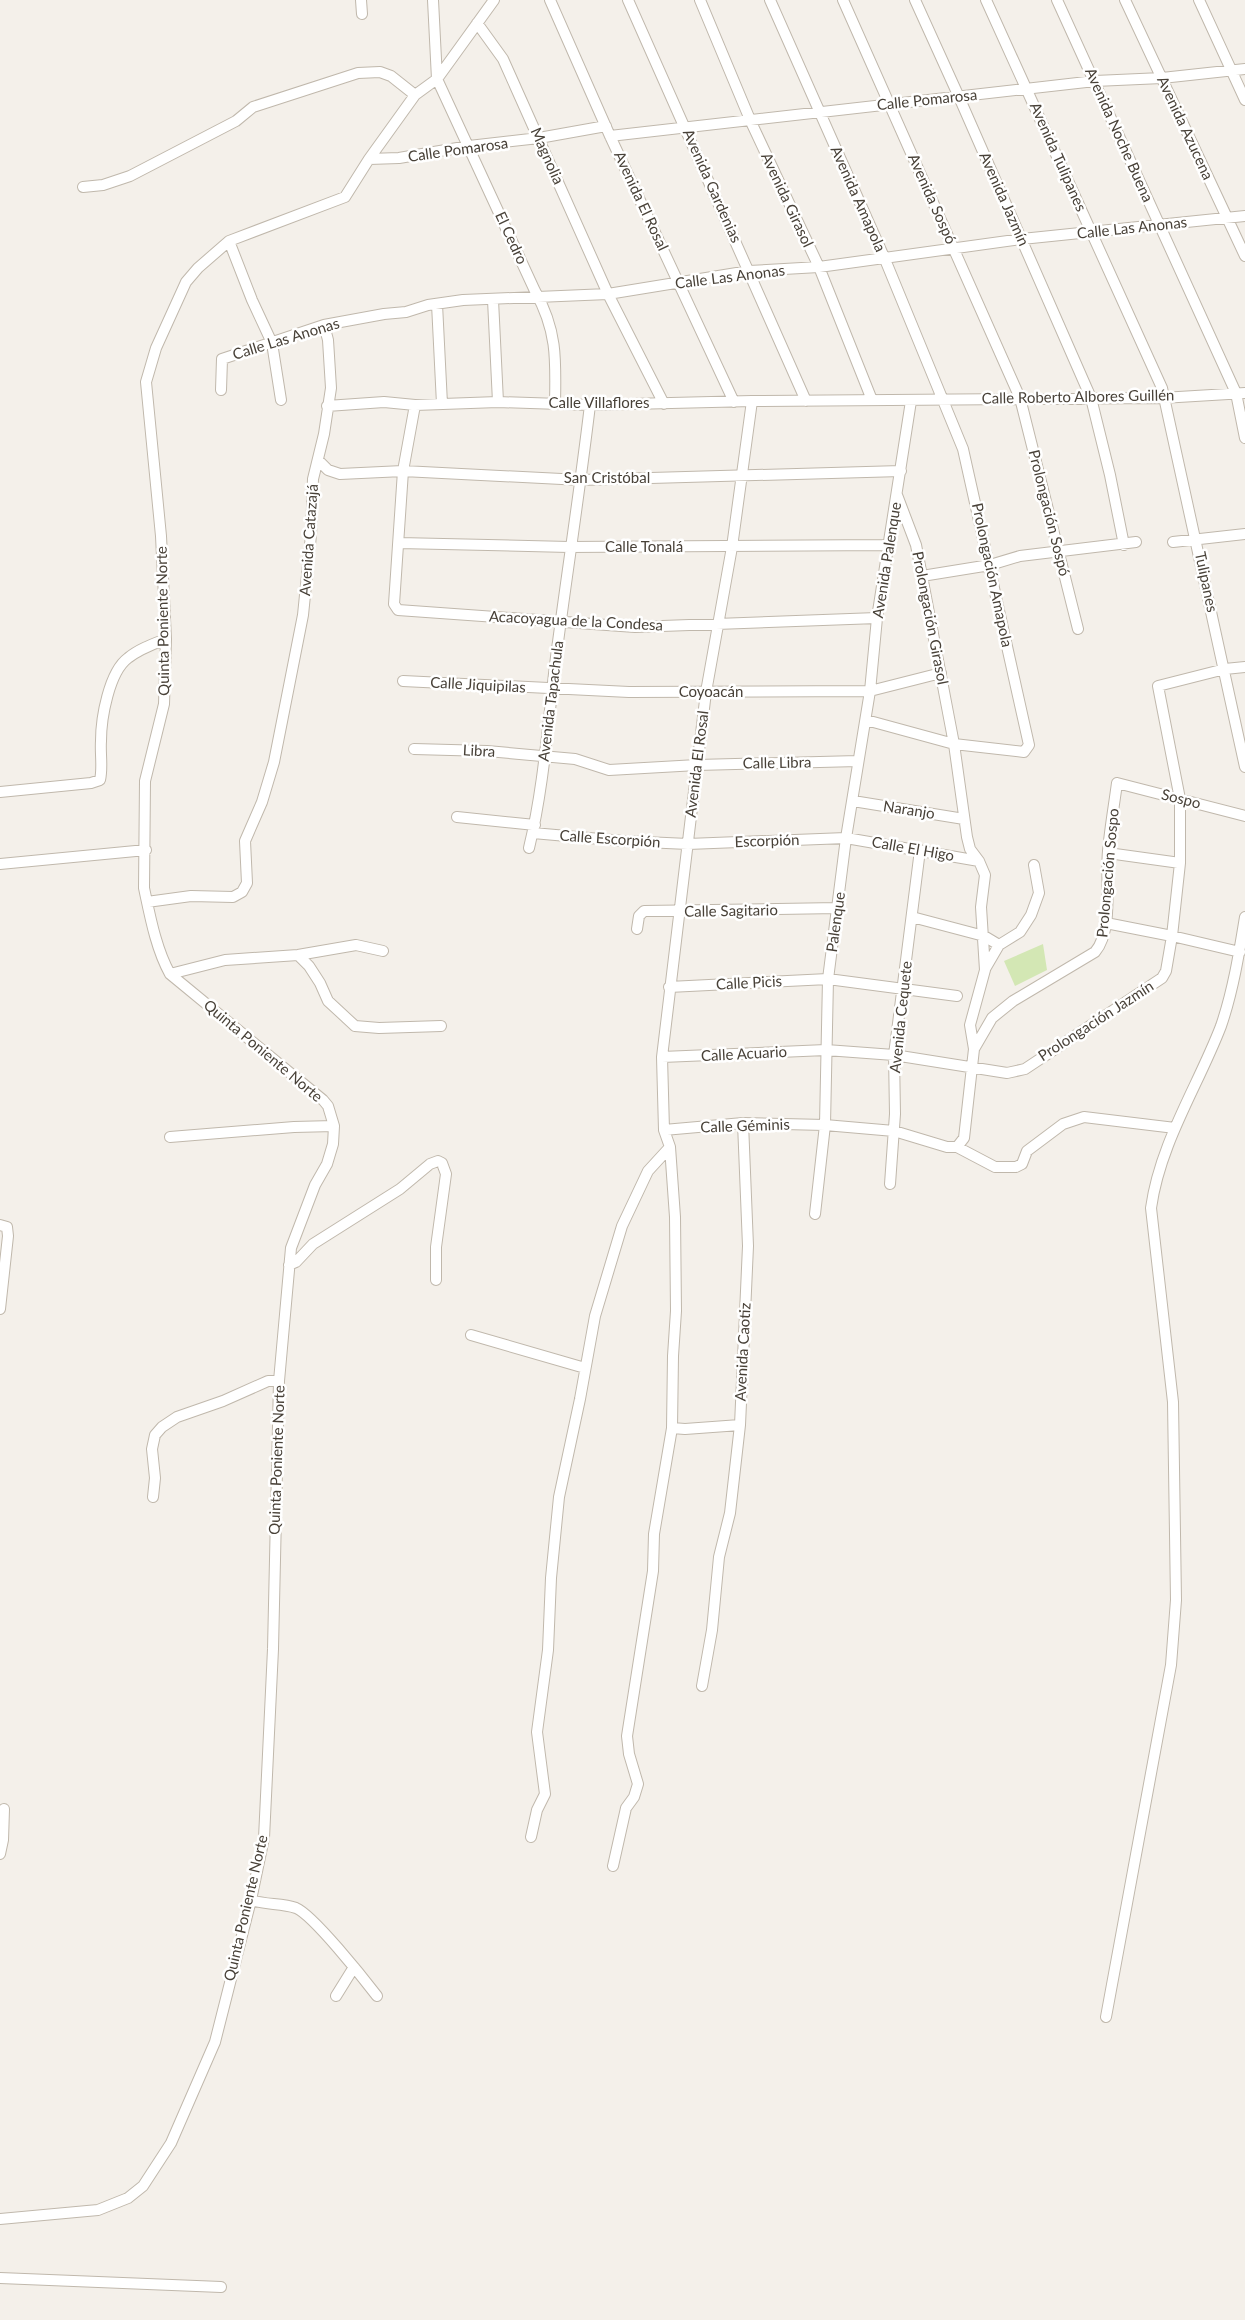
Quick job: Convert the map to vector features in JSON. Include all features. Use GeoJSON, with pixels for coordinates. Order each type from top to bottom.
{"type":"FeatureCollection","features":[{"type":"Feature","properties":{"kind":"street"},"geometry":{"type":"LineString","coordinates":[[361,0],[362,14]]}},
{"type":"Feature","properties":{"kind":"street"},"geometry":{"type":"LineString","coordinates":[[433,0],[437,79]]}},
{"type":"Feature","properties":{"kind":"street","name":"Quinta Poniente Norte"},"geometry":{"type":"LineString","coordinates":[[0,2219],[98,2210],[128,2198],[143,2186],[171,2143],[214,2042],[251,1900],[264,1838],[273,1649],[279,1381],[291,1248],[300,1220],[315,1185],[327,1164],[333,1144],[334,1126],[328,1106],[323,1100],[170,974],[162,958],[147,902],[144,888],[146,781],[164,704],[166,639],[161,536],[146,382],[156,348],[186,282],[198,268],[229,241],[345,197],[369,159],[415,95],[437,79],[494,0]]}},
{"type":"Feature","properties":{"kind":"street","name":"Avenida El Rosal"},"geometry":{"type":"LineString","coordinates":[[550,0],[610,136],[734,402]]}},
{"type":"Feature","properties":{"kind":"street","name":"Avenida Gardenias"},"geometry":{"type":"LineString","coordinates":[[628,0],[806,400]]}},
{"type":"Feature","properties":{"kind":"street","name":"Avenida Girasol"},"geometry":{"type":"LineString","coordinates":[[700,0],[751,122],[819,267],[872,400]]}},
{"type":"Feature","properties":{"kind":"street","name":"Avenida Amapola"},"geometry":{"type":"LineString","coordinates":[[770,0],[884,257],[944,399]]}},
{"type":"Feature","properties":{"kind":"street","name":"Avenida Sospó"},"geometry":{"type":"LineString","coordinates":[[843,0],[1020,398]]}},
{"type":"Feature","properties":{"kind":"street","name":"Avenida Jazmín"},"geometry":{"type":"LineString","coordinates":[[915,0],[1091,398]]}},
{"type":"Feature","properties":{"kind":"street","name":"Avenida Tulipanes"},"geometry":{"type":"LineString","coordinates":[[986,0],[1162,388],[1162,398]]}},
{"type":"Feature","properties":{"kind":"street","name":"Avenida Noche Buena"},"geometry":{"type":"LineString","coordinates":[[1057,0],[1160,226],[1240,393],[1245,438]]}},
{"type":"Feature","properties":{"kind":"street","name":"Avenida Azucena"},"geometry":{"type":"LineString","coordinates":[[1125,0],[1245,256]]}},
{"type":"Feature","properties":{"kind":"street"},"geometry":{"type":"LineString","coordinates":[[1199,0],[1245,100]]}},
{"type":"Feature","properties":{"kind":"street","name":"Magnolia"},"geometry":{"type":"LineString","coordinates":[[478,22],[503,59],[608,294],[664,404]]}},
{"type":"Feature","properties":{"kind":"street","name":"Calle Pomarosa"},"geometry":{"type":"LineString","coordinates":[[610,136],[751,122],[889,103],[1095,81],[1162,78],[1245,69]]}},
{"type":"Feature","properties":{"kind":"street"},"geometry":{"type":"LineString","coordinates":[[84,187],[104,185],[130,176],[236,121],[253,106],[358,73],[380,72],[391,76],[415,95]]}},
{"type":"Feature","properties":{"kind":"street","name":"El Cedro"},"geometry":{"type":"LineString","coordinates":[[437,79],[544,306],[553,333],[556,356],[555,403]]}},
{"type":"Feature","properties":{"kind":"street","name":"Calle Pomarosa"},"geometry":{"type":"LineString","coordinates":[[369,159],[399,158],[469,146],[539,138],[606,126]]}},
{"type":"Feature","properties":{"kind":"street","name":"Calle Las Anonas"},"geometry":{"type":"LineString","coordinates":[[221,390],[221,361],[324,325],[406,312],[437,304],[463,300],[608,294],[749,271],[819,267],[1022,240],[1093,234],[1245,216]]}},
{"type":"Feature","properties":{"kind":"street"},"geometry":{"type":"LineString","coordinates":[[229,241],[252,300],[272,343],[281,400]]}},
{"type":"Feature","properties":{"kind":"street"},"geometry":{"type":"LineString","coordinates":[[492,300],[498,402]]}},
{"type":"Feature","properties":{"kind":"street"},"geometry":{"type":"LineString","coordinates":[[437,304],[442,404]]}},
{"type":"Feature","properties":{"kind":"street","name":"Avenida Catazajá"},"geometry":{"type":"LineString","coordinates":[[147,902],[190,896],[233,897],[242,892],[247,883],[246,842],[262,802],[274,762],[303,615],[311,535],[313,479],[318,460],[330,378],[328,340],[324,325]]}},
{"type":"Feature","properties":{"kind":"street","name":"Calle Roberto Albores Guillén"},"geometry":{"type":"LineString","coordinates":[[872,400],[1162,398],[1240,393]]}},
{"type":"Feature","properties":{"kind":"street","name":"Prolongación Sospó"},"geometry":{"type":"LineString","coordinates":[[1020,398],[1078,628]]}},
{"type":"Feature","properties":{"kind":"street"},"geometry":{"type":"LineString","coordinates":[[1091,398],[1110,474],[1124,545]]}},
{"type":"Feature","properties":{"kind":"street","name":"Tulipanes"},"geometry":{"type":"LineString","coordinates":[[1162,398],[1196,539],[1245,767]]}},
{"type":"Feature","properties":{"kind":"street","name":"Prolongación Amapola"},"geometry":{"type":"LineString","coordinates":[[944,399],[963,449],[1029,746],[1024,752],[954,744]]}},
{"type":"Feature","properties":{"kind":"street","name":"Avenida El Rosal"},"geometry":{"type":"LineString","coordinates":[[614,1866],[626,1808],[634,1797],[638,1784],[629,1754],[627,1736],[653,1571],[654,1534],[672,1428],[676,1311],[675,1217],[670,1147],[664,1130],[662,1057],[706,692],[732,547],[752,400]]}},
{"type":"Feature","properties":{"kind":"street","name":"Calle Villaflores"},"geometry":{"type":"LineString","coordinates":[[327,406],[384,402],[416,405],[498,402],[590,405],[752,400],[872,400]]}},
{"type":"Feature","properties":{"kind":"street","name":"Avenida Palenque"},"geometry":{"type":"LineString","coordinates":[[866,720],[877,618],[911,401]]}},
{"type":"Feature","properties":{"kind":"street"},"geometry":{"type":"LineString","coordinates":[[399,543],[403,471],[416,405]]}},
{"type":"Feature","properties":{"kind":"street","name":"Avenida Tapachula"},"geometry":{"type":"LineString","coordinates":[[529,848],[534,829],[569,546],[581,480],[590,405]]}},
{"type":"Feature","properties":{"kind":"street","name":"San Cristóbal"},"geometry":{"type":"LineString","coordinates":[[318,460],[328,470],[340,474],[403,471],[581,480],[901,471]]}},
{"type":"Feature","properties":{"kind":"street","name":"Prolongación Girasol"},"geometry":{"type":"LineString","coordinates":[[897,495],[916,545],[942,673],[970,849],[986,875],[981,907],[985,970]]}},
{"type":"Feature","properties":{"kind":"street"},"geometry":{"type":"LineString","coordinates":[[1173,542],[1245,534]]}},
{"type":"Feature","properties":{"kind":"street"},"geometry":{"type":"LineString","coordinates":[[922,576],[990,565],[1020,556],[1060,553],[1136,542]]}},
{"type":"Feature","properties":{"kind":"street","name":"Calle Tonalá"},"geometry":{"type":"LineString","coordinates":[[399,543],[732,547],[889,545]]}},
{"type":"Feature","properties":{"kind":"street","name":"Acacoyagua de la Condesa"},"geometry":{"type":"LineString","coordinates":[[399,543],[394,604],[398,610],[561,620],[636,627],[877,618]]}},
{"type":"Feature","properties":{"kind":"street"},"geometry":{"type":"LineString","coordinates":[[0,792],[91,783],[100,780],[102,771],[100,740],[112,679],[126,659],[140,649],[166,639]]}},
{"type":"Feature","properties":{"kind":"street"},"geometry":{"type":"LineString","coordinates":[[1225,669],[1245,667]]}},
{"type":"Feature","properties":{"kind":"street","name":"Prolongación Jazmín"},"geometry":{"type":"LineString","coordinates":[[894,1055],[1007,1073],[1025,1068],[1162,978],[1166,971],[1172,936],[1180,863],[1180,799],[1158,686],[1225,669]]}},
{"type":"Feature","properties":{"kind":"street","name":"Coyoacán"},"geometry":{"type":"LineString","coordinates":[[552,688],[629,692],[870,691],[942,673]]}},
{"type":"Feature","properties":{"kind":"street","name":"Calle Jiquipilas"},"geometry":{"type":"LineString","coordinates":[[403,681],[552,688]]}},
{"type":"Feature","properties":{"kind":"street"},"geometry":{"type":"LineString","coordinates":[[866,720],[954,744]]}},
{"type":"Feature","properties":{"kind":"street","name":"Palenque"},"geometry":{"type":"LineString","coordinates":[[815,1214],[825,1125],[828,979],[846,838],[866,720]]}},
{"type":"Feature","properties":{"kind":"street","name":"Libra"},"geometry":{"type":"LineString","coordinates":[[414,749],[487,750],[575,759],[609,770],[697,765]]}},
{"type":"Feature","properties":{"kind":"street","name":"Calle Libra"},"geometry":{"type":"LineString","coordinates":[[697,765],[858,761]]}},
{"type":"Feature","properties":{"kind":"street","name":"Sospo"},"geometry":{"type":"LineString","coordinates":[[1117,783],[1245,816]]}},
{"type":"Feature","properties":{"kind":"street","name":"Prolongación Sospo"},"geometry":{"type":"LineString","coordinates":[[974,1049],[992,1018],[1013,1001],[1095,952],[1101,944],[1106,923],[1108,853],[1117,783]]}},
{"type":"Feature","properties":{"kind":"street","name":"Naranjo"},"geometry":{"type":"LineString","coordinates":[[853,801],[964,819]]}},
{"type":"Feature","properties":{"kind":"street","name":"Calle Escorpión"},"geometry":{"type":"LineString","coordinates":[[457,817],[623,842],[688,844]]}},
{"type":"Feature","properties":{"kind":"street","name":"Escorpión"},"geometry":{"type":"LineString","coordinates":[[688,844],[846,838]]}},
{"type":"Feature","properties":{"kind":"street","name":"Calle El Higo"},"geometry":{"type":"LineString","coordinates":[[846,838],[979,861]]}},
{"type":"Feature","properties":{"kind":"street"},"geometry":{"type":"LineString","coordinates":[[0,864],[146,850]]}},
{"type":"Feature","properties":{"kind":"street","name":"Avenida Cequete"},"geometry":{"type":"LineString","coordinates":[[890,1184],[894,1131],[894,1055],[920,850]]}},
{"type":"Feature","properties":{"kind":"street"},"geometry":{"type":"LineString","coordinates":[[1108,853],[1180,863]]}},
{"type":"Feature","properties":{"kind":"street"},"geometry":{"type":"LineString","coordinates":[[960,1143],[974,1049],[970,1025],[985,970],[999,945],[1020,932],[1031,915],[1039,893],[1034,865]]}},
{"type":"Feature","properties":{"kind":"street","name":"Calle Sagitario"},"geometry":{"type":"LineString","coordinates":[[637,929],[640,912],[838,908]]}},
{"type":"Feature","properties":{"kind":"street"},"geometry":{"type":"LineString","coordinates":[[912,917],[984,936],[999,945]]}},
{"type":"Feature","properties":{"kind":"street"},"geometry":{"type":"LineString","coordinates":[[1106,2017],[1171,1665],[1176,1600],[1173,1402],[1151,1208],[1154,1186],[1175,1128],[1221,1026],[1240,952],[1245,917]]}},
{"type":"Feature","properties":{"kind":"street"},"geometry":{"type":"LineString","coordinates":[[1106,923],[1240,952]]}},
{"type":"Feature","properties":{"kind":"street"},"geometry":{"type":"LineString","coordinates":[[170,974],[225,960],[298,954],[356,945],[383,951]]}},
{"type":"Feature","properties":{"kind":"street"},"geometry":{"type":"LineString","coordinates":[[298,954],[310,966],[328,1001],[355,1026],[379,1028],[440,1026]]}},
{"type":"Feature","properties":{"kind":"street","name":"Calle Picis"},"geometry":{"type":"LineString","coordinates":[[670,987],[828,979],[957,996]]}},
{"type":"Feature","properties":{"kind":"street","name":"Calle Acuario"},"geometry":{"type":"LineString","coordinates":[[662,1057],[826,1050],[894,1055]]}},
{"type":"Feature","properties":{"kind":"street","name":"Calle Géminis"},"geometry":{"type":"LineString","coordinates":[[664,1130],[743,1124],[825,1125],[894,1131],[947,1147],[960,1143],[995,1167],[1016,1167],[1022,1164],[1027,1151],[1063,1124],[1084,1117],[1175,1128]]}},
{"type":"Feature","properties":{"kind":"street","name":"Avenida Caotiz"},"geometry":{"type":"LineString","coordinates":[[702,1686],[718,1579],[719,1557],[730,1513],[740,1425],[748,1246],[743,1124]]}},
{"type":"Feature","properties":{"kind":"street"},"geometry":{"type":"LineString","coordinates":[[170,1137],[294,1127],[334,1126]]}},
{"type":"Feature","properties":{"kind":"street"},"geometry":{"type":"LineString","coordinates":[[531,1837],[537,1810],[545,1794],[537,1732],[548,1650],[551,1578],[558,1497],[580,1399],[595,1316],[622,1226],[648,1172],[670,1147]]}},
{"type":"Feature","properties":{"kind":"street"},"geometry":{"type":"LineString","coordinates":[[289,1265],[296,1262],[313,1244],[375,1206],[430,1164],[438,1161],[442,1163],[446,1174],[436,1247],[436,1280]]}},
{"type":"Feature","properties":{"kind":"street"},"geometry":{"type":"LineString","coordinates":[[0,1225],[7,1228],[8,1236],[0,1308]]}},
{"type":"Feature","properties":{"kind":"street"},"geometry":{"type":"LineString","coordinates":[[471,1335],[585,1368]]}},
{"type":"Feature","properties":{"kind":"street"},"geometry":{"type":"LineString","coordinates":[[153,1497],[155,1478],[152,1449],[155,1435],[162,1427],[177,1417],[223,1401],[268,1381],[279,1381]]}},
{"type":"Feature","properties":{"kind":"street"},"geometry":{"type":"LineString","coordinates":[[672,1428],[685,1429],[740,1425]]}},
{"type":"Feature","properties":{"kind":"street"},"geometry":{"type":"LineString","coordinates":[[0,1854],[4,1809]]}},
{"type":"Feature","properties":{"kind":"street"},"geometry":{"type":"LineString","coordinates":[[251,1900],[263,1904],[298,1909],[354,1967],[377,1996]]}},
{"type":"Feature","properties":{"kind":"street"},"geometry":{"type":"LineString","coordinates":[[336,1996],[354,1967]]}},
{"type":"Feature","properties":{"kind":"street"},"geometry":{"type":"LineString","coordinates":[[0,2278],[221,2287]]}},
{"type":"Feature","properties":{"kind":"green space"},"geometry":{"type":"Polygon","coordinates":[[[1043,944],[1047,970],[1015,986],[1004,961],[1043,944]]]}}]}
